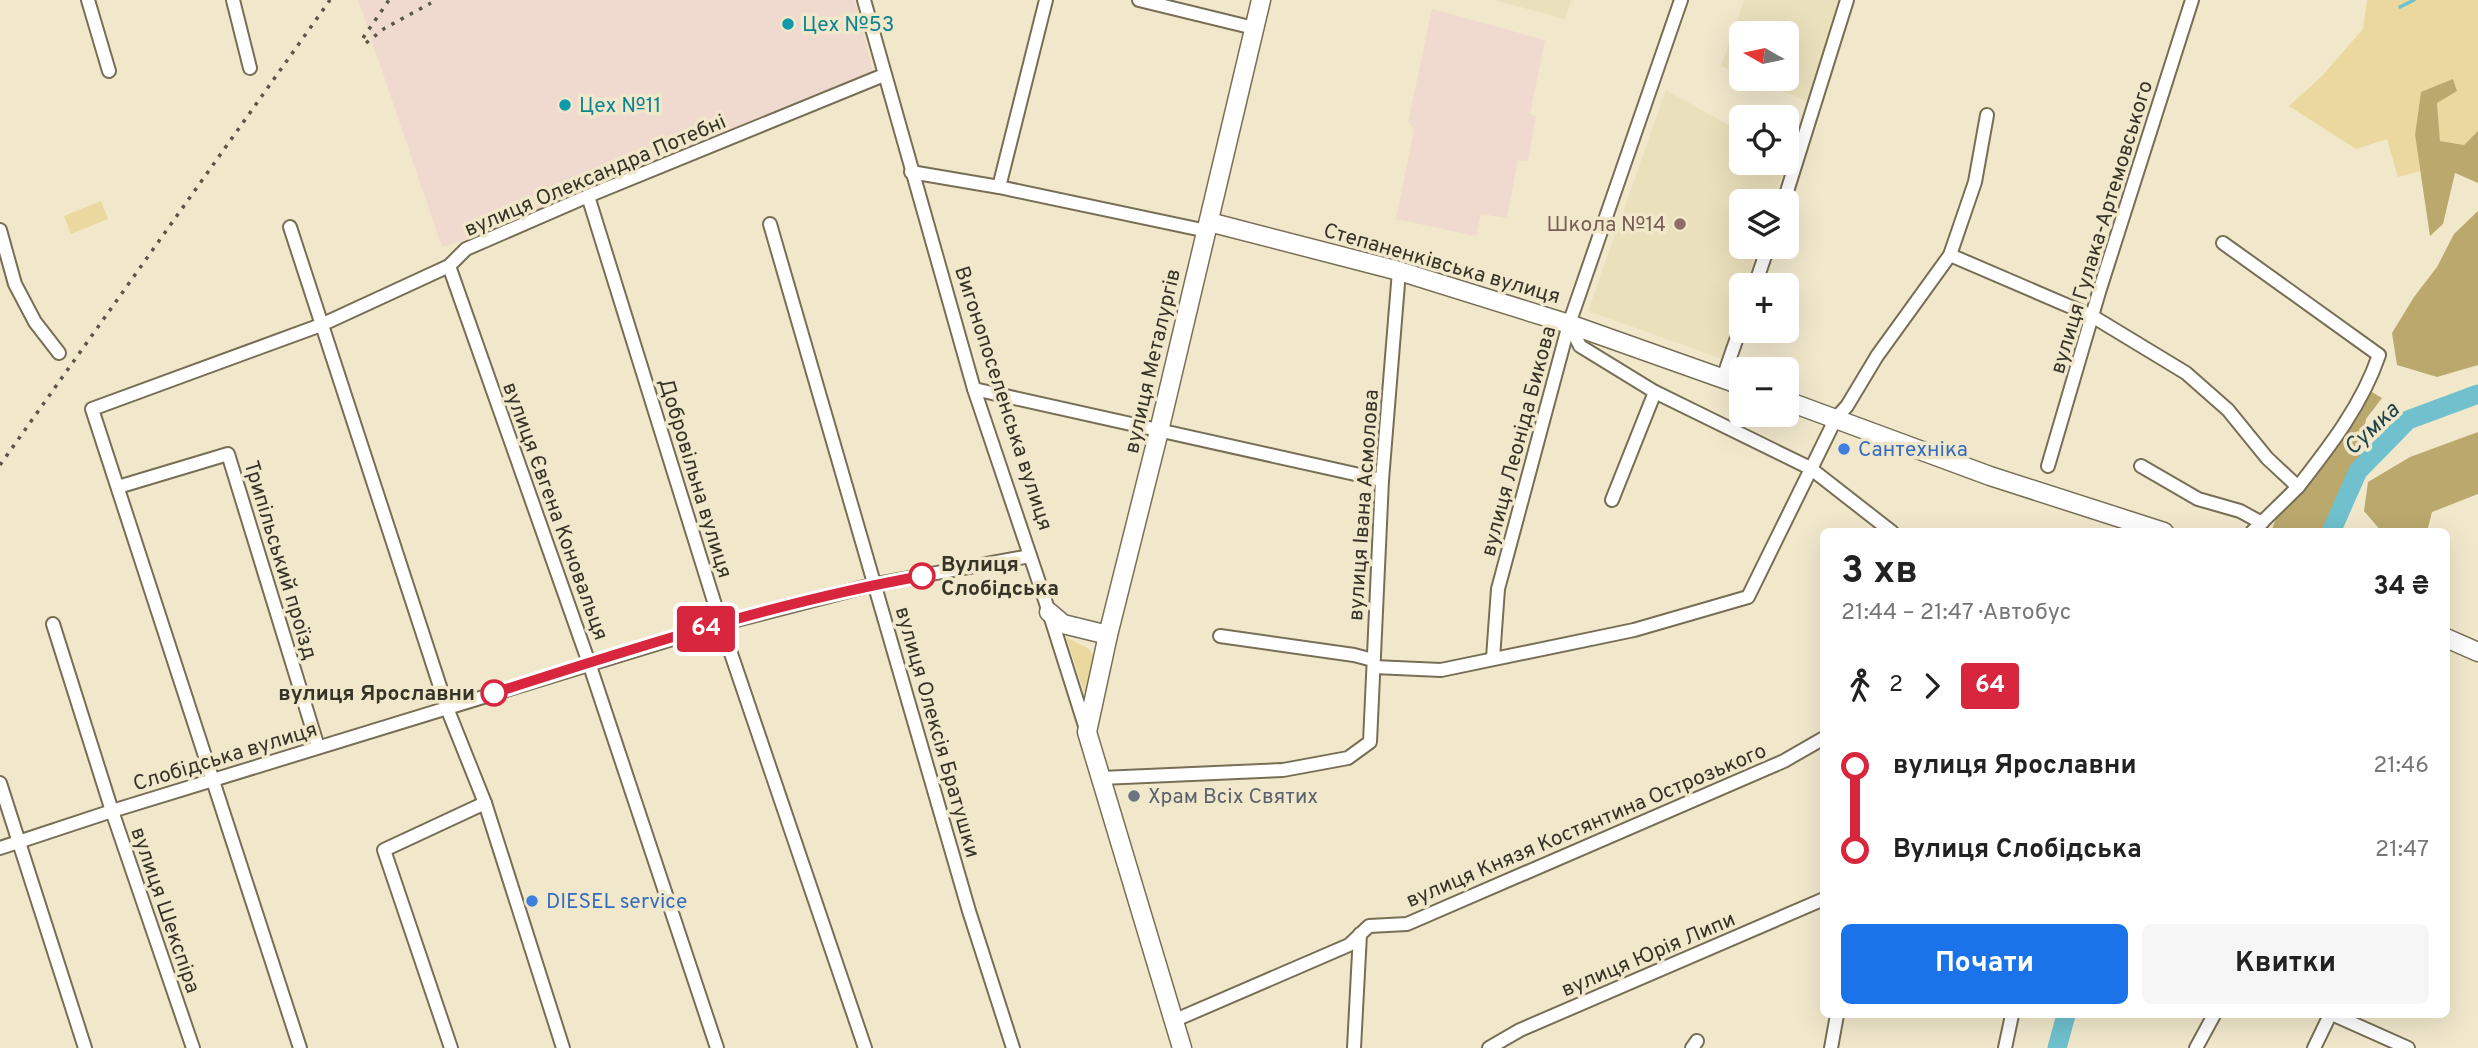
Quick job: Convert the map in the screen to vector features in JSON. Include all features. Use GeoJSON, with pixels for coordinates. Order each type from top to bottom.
{"type":"FeatureCollection","features":[{"type":"Feature","properties":{"kind":"main road","name":"вулиця Металургів"},"geometry":{"type":"LineString","coordinates":[[1087,732],[1261,0]]}},
{"type":"Feature","properties":{"kind":"main road","name":"Степаненківська вулиця"},"geometry":{"type":"LineString","coordinates":[[1208,226],[1399,271],[1569,324]]}},
{"type":"Feature","properties":{"kind":"main road"},"geometry":{"type":"LineString","coordinates":[[1569,324],[1729,380]]}},
{"type":"Feature","properties":{"kind":"main road"},"geometry":{"type":"LineString","coordinates":[[1799,405],[1990,476],[2152,528]]}},
{"type":"Feature","properties":{"kind":"main road"},"geometry":{"type":"LineString","coordinates":[[1049,612],[1063,624],[1108,635]]}},
{"type":"Feature","properties":{"kind":"main road"},"geometry":{"type":"LineString","coordinates":[[2450,640],[2478,652]]}},
{"type":"Feature","properties":{"kind":"main road","name":"Вигонопоселенська вулиця"},"geometry":{"type":"LineString","coordinates":[[1087,732],[1182,1048]]}},
{"type":"Feature","properties":{"kind":"street"},"geometry":{"type":"LineString","coordinates":[[88,0],[109,71]]}},
{"type":"Feature","properties":{"kind":"street"},"geometry":{"type":"LineString","coordinates":[[233,0],[250,68]]}},
{"type":"Feature","properties":{"kind":"street","name":"Вигонопоселенська вулиця"},"geometry":{"type":"LineString","coordinates":[[864,0],[974,389],[1087,732]]}},
{"type":"Feature","properties":{"kind":"street"},"geometry":{"type":"LineString","coordinates":[[999,187],[1046,0]]}},
{"type":"Feature","properties":{"kind":"street"},"geometry":{"type":"LineString","coordinates":[[1139,0],[1254,28]]}},
{"type":"Feature","properties":{"kind":"street","name":"вулиця Леоніда Бикова"},"geometry":{"type":"LineString","coordinates":[[1493,658],[1498,589],[1569,324],[1681,0]]}},
{"type":"Feature","properties":{"kind":"street"},"geometry":{"type":"LineString","coordinates":[[1788,189],[1847,0]]}},
{"type":"Feature","properties":{"kind":"street","name":"вулиця Гулака-Артемовського"},"geometry":{"type":"LineString","coordinates":[[2048,466],[2092,316],[2192,0]]}},
{"type":"Feature","properties":{"kind":"street","name":"вулиця Олександра Потебні"},"geometry":{"type":"LineString","coordinates":[[118,488],[92,409],[321,325],[449,266],[466,249],[884,75]]}},
{"type":"Feature","properties":{"kind":"street"},"geometry":{"type":"LineString","coordinates":[[1220,636],[1354,655],[1373,664],[1441,670],[1634,630],[1748,597],[1836,418],[1847,406],[1877,356],[1950,255],[1975,182],[1987,115]]}},
{"type":"Feature","properties":{"kind":"street","name":"Степаненківська вулиця"},"geometry":{"type":"LineString","coordinates":[[911,172],[1208,226]]}},
{"type":"Feature","properties":{"kind":"street","name":"Добровільна вулиця"},"geometry":{"type":"LineString","coordinates":[[588,196],[721,624],[865,1048]]}},
{"type":"Feature","properties":{"kind":"street","name":"вулиця Олексія Братушки"},"geometry":{"type":"LineString","coordinates":[[770,223],[965,898],[1013,1048]]}},
{"type":"Feature","properties":{"kind":"street"},"geometry":{"type":"LineString","coordinates":[[290,227],[447,708],[485,803],[563,1048]]}},
{"type":"Feature","properties":{"kind":"street"},"geometry":{"type":"LineString","coordinates":[[0,230],[15,284],[35,322],[59,352]]}},
{"type":"Feature","properties":{"kind":"street"},"geometry":{"type":"LineString","coordinates":[[2223,243],[2379,355],[2369,384],[2334,441],[2298,487],[2256,528]]}},
{"type":"Feature","properties":{"kind":"street"},"geometry":{"type":"LineString","coordinates":[[1950,255],[2092,316],[2186,373],[2228,410],[2267,458],[2298,487]]}},
{"type":"Feature","properties":{"kind":"street","name":"вулиця Євгена Коновальця"},"geometry":{"type":"LineString","coordinates":[[449,266],[589,663],[717,1048]]}},
{"type":"Feature","properties":{"kind":"street","name":"вулиця Івана Асмолова"},"geometry":{"type":"LineString","coordinates":[[1101,778],[1283,770],[1348,758],[1370,741],[1382,480],[1399,271]]}},
{"type":"Feature","properties":{"kind":"street","name":"Степаненківська вулиця"},"geometry":{"type":"LineString","coordinates":[[1569,324],[1580,346],[1655,392],[1810,468],[1887,528]]}},
{"type":"Feature","properties":{"kind":"street"},"geometry":{"type":"LineString","coordinates":[[1723,378],[1735,343]]}},
{"type":"Feature","properties":{"kind":"street"},"geometry":{"type":"LineString","coordinates":[[974,389],[1382,480]]}},
{"type":"Feature","properties":{"kind":"street"},"geometry":{"type":"LineString","coordinates":[[1612,500],[1655,392]]}},
{"type":"Feature","properties":{"kind":"street","name":"Трипільський проїзд"},"geometry":{"type":"LineString","coordinates":[[118,488],[228,454],[318,747]]}},
{"type":"Feature","properties":{"kind":"street"},"geometry":{"type":"LineString","coordinates":[[2141,466],[2198,499],[2240,511],[2262,523]]}},
{"type":"Feature","properties":{"kind":"street"},"geometry":{"type":"LineString","coordinates":[[118,488],[300,1048]]}},
{"type":"Feature","properties":{"kind":"street","name":"Слобідська вулиця"},"geometry":{"type":"LineString","coordinates":[[0,848],[318,747],[721,624],[876,584],[1030,556]]}},
{"type":"Feature","properties":{"kind":"street","name":"вулиця Шекспіра"},"geometry":{"type":"LineString","coordinates":[[53,624],[112,811],[193,1048]]}},
{"type":"Feature","properties":{"kind":"street","name":"вулиця Князя Костянтина Острозького"},"geometry":{"type":"LineString","coordinates":[[1173,1021],[1349,945],[1369,926],[1406,924],[1784,761],[1820,740]]}},
{"type":"Feature","properties":{"kind":"street"},"geometry":{"type":"LineString","coordinates":[[0,783],[85,1048]]}},
{"type":"Feature","properties":{"kind":"street"},"geometry":{"type":"LineString","coordinates":[[452,1048],[384,850],[485,803]]}},
{"type":"Feature","properties":{"kind":"street","name":"вулиця Юрія Липи"},"geometry":{"type":"LineString","coordinates":[[1489,1048],[1520,1030],[1820,901]]}},
{"type":"Feature","properties":{"kind":"street"},"geometry":{"type":"LineString","coordinates":[[1354,1048],[1360,934]]}},
{"type":"Feature","properties":{"kind":"street"},"geometry":{"type":"LineString","coordinates":[[1831,1048],[1836,1018]]}},
{"type":"Feature","properties":{"kind":"street"},"geometry":{"type":"LineString","coordinates":[[2006,1048],[2011,1018]]}},
{"type":"Feature","properties":{"kind":"street"},"geometry":{"type":"LineString","coordinates":[[2196,1048],[2212,1018]]}},
{"type":"Feature","properties":{"kind":"street"},"geometry":{"type":"LineString","coordinates":[[2314,1048],[2330,1018]]}},
{"type":"Feature","properties":{"kind":"street"},"geometry":{"type":"LineString","coordinates":[[2339,1018],[2408,1048]]}},
{"type":"Feature","properties":{"kind":"shaded area","name":"Цех №11"},"geometry":{"type":"Polygon","coordinates":[[[358,0],[855,0],[873,71],[442,247],[358,0]]]}},
{"type":"Feature","properties":{"kind":"shaded area"},"geometry":{"type":"Polygon","coordinates":[[[1494,0],[1570,0],[1571,1],[1565,19],[1494,0]]]}},
{"type":"Feature","properties":{"kind":"shaded area"},"geometry":{"type":"Polygon","coordinates":[[[1744,0],[1840,0],[1809,102],[1782,91],[1799,91],[1799,21],[1737,21],[1744,0]]]}},
{"type":"Feature","properties":{"kind":"shaded area"},"geometry":{"type":"Polygon","coordinates":[[[2367,0],[2478,0],[2478,131],[2464,145],[2440,141],[2437,103],[2453,80],[2421,92],[2415,135],[2420,171],[2398,177],[2387,139],[2356,149],[2289,106],[2322,76],[2363,29],[2367,0]]]}},
{"type":"Feature","properties":{"kind":"shaded area"},"geometry":{"type":"Polygon","coordinates":[[[1432,9],[1545,40],[1530,114],[1536,116],[1528,161],[1518,160],[1507,218],[1481,214],[1476,236],[1396,219],[1414,130],[1408,122],[1432,9]]]}},
{"type":"Feature","properties":{"kind":"shaded area"},"geometry":{"type":"Polygon","coordinates":[[[1729,43],[1729,69],[1721,66],[1729,43]]]}},
{"type":"Feature","properties":{"kind":"shaded area"},"geometry":{"type":"Polygon","coordinates":[[[2453,79],[2457,91],[2437,103],[2440,141],[2464,145],[2478,131],[2478,183],[2455,173],[2443,224],[2430,236],[2415,135],[2421,92],[2453,79]]]}},
{"type":"Feature","properties":{"kind":"shaded area","name":"Школа №14"},"geometry":{"type":"Polygon","coordinates":[[[1666,90],[1729,125],[1729,175],[1782,175],[1777,189],[1729,189],[1729,259],[1754,259],[1750,273],[1729,273],[1729,337],[1722,359],[1588,311],[1666,90]]]}},
{"type":"Feature","properties":{"kind":"shaded area"},"geometry":{"type":"Polygon","coordinates":[[[101,201],[108,219],[71,234],[64,216],[101,201]]]}},
{"type":"Feature","properties":{"kind":"shaded area"},"geometry":{"type":"Polygon","coordinates":[[[2478,211],[2478,365],[2437,377],[2397,365],[2392,333],[2414,297],[2437,267],[2454,234],[2478,211]]]}},
{"type":"Feature","properties":{"kind":"shaded area"},"geometry":{"type":"Polygon","coordinates":[[[2370,391],[2382,398],[2366,419],[2358,471],[2333,528],[2272,528],[2283,499],[2370,391]]]}},
{"type":"Feature","properties":{"kind":"shaded area"},"geometry":{"type":"Polygon","coordinates":[[[2478,432],[2478,494],[2432,512],[2428,528],[2379,528],[2364,511],[2368,482],[2410,457],[2478,432]]]}},
{"type":"Feature","properties":{"kind":"shaded area"},"geometry":{"type":"Polygon","coordinates":[[[1066,637],[1089,649],[1094,656],[1086,698],[1066,637]]]}},
{"type":"Feature","properties":{"kind":"waterway"},"geometry":{"type":"LineString","coordinates":[[2400,7],[2414,0]]}},
{"type":"Feature","properties":{"kind":"waterway","name":"Сумка"},"geometry":{"type":"LineString","coordinates":[[2333,528],[2358,471],[2408,420],[2478,394]]}},
{"type":"Feature","properties":{"kind":"waterway","name":"Сумка"},"geometry":{"type":"LineString","coordinates":[[2057,1048],[2065,1018]]}},
{"type":"Feature","properties":{"kind":"railway"},"geometry":{"type":"LineString","coordinates":[[0,465],[330,0]]}},
{"type":"Feature","properties":{"kind":"railway"},"geometry":{"type":"LineString","coordinates":[[363,38],[389,0]]}},
{"type":"Feature","properties":{"kind":"railway"},"geometry":{"type":"LineString","coordinates":[[366,43],[385,28],[431,3]]}},
{"type":"Feature","properties":{"kind":"bus line","name":"64"},"geometry":{"type":"LineString","coordinates":[[494,693],[721,624],[876,584],[922,576]]}},
{"type":"Feature","properties":{"kind":"place","name":"Цех №53"},"geometry":{"type":"Point","coordinates":[788,24]}},
{"type":"Feature","properties":{"kind":"place","name":"Цех №11"},"geometry":{"type":"Point","coordinates":[565,105]}},
{"type":"Feature","properties":{"kind":"place","name":"Школа №14"},"geometry":{"type":"Point","coordinates":[1680,224]}},
{"type":"Feature","properties":{"kind":"place","name":"Сантехніка"},"geometry":{"type":"Point","coordinates":[1844,449]}},
{"type":"Feature","properties":{"kind":"place","name":"Вулиця Слобідська"},"geometry":{"type":"Point","coordinates":[922,576]}},
{"type":"Feature","properties":{"kind":"place","name":"вулиця Ярославни"},"geometry":{"type":"Point","coordinates":[494,693]}},
{"type":"Feature","properties":{"kind":"place","name":"Храм Всіх Святих"},"geometry":{"type":"Point","coordinates":[1134,796]}},
{"type":"Feature","properties":{"kind":"place","name":"DIESEL service"},"geometry":{"type":"Point","coordinates":[532,901]}}]}
